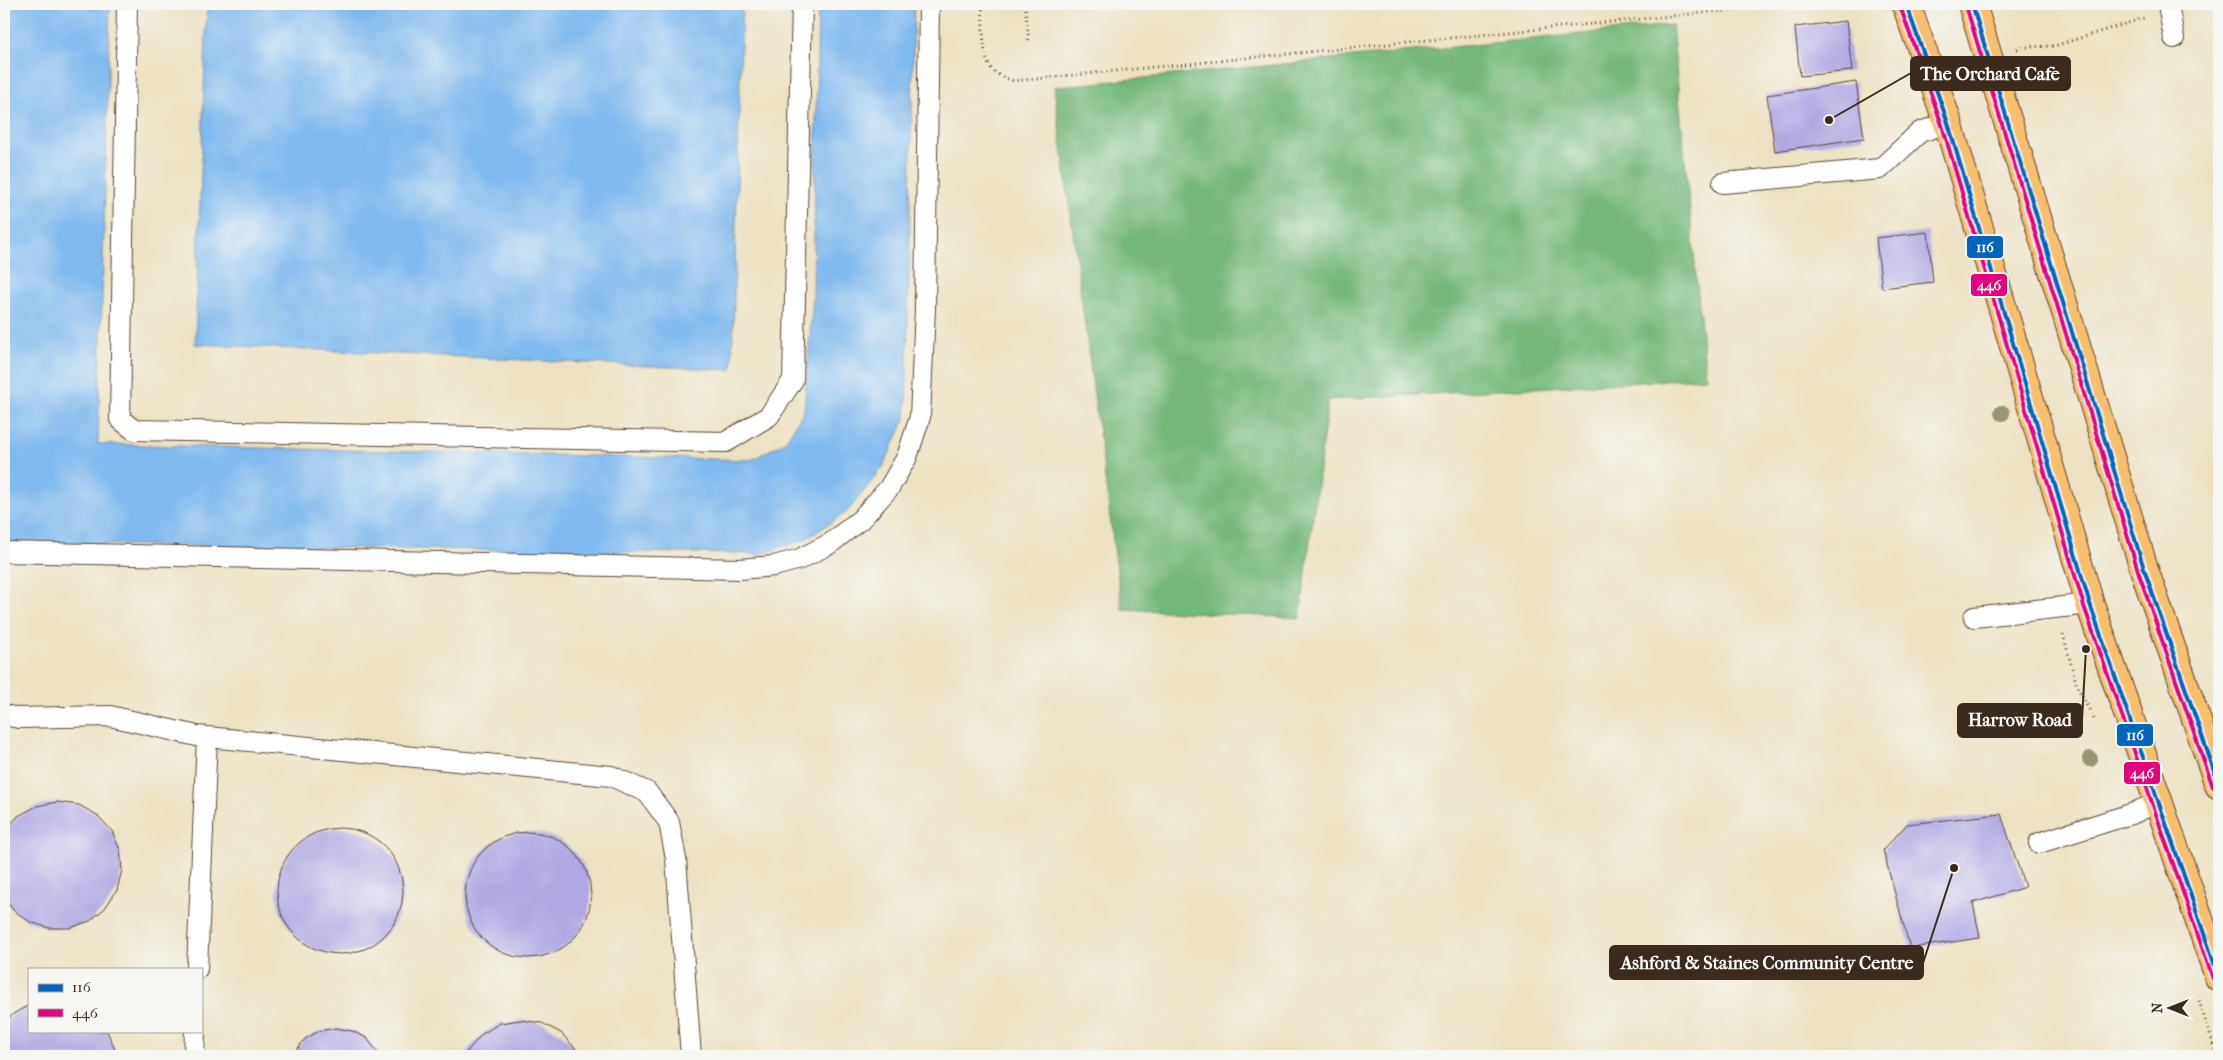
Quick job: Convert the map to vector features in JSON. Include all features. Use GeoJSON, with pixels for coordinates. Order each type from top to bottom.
{"type":"FeatureCollection","features":[{"type":"Feature","properties":{"kind":"highway"},"geometry":{"type":"LineString","coordinates":[[1906,4],[1948,123],[2090,604],[2160,801],[2219,977]]}},
{"type":"Feature","properties":{"kind":"highway"},"geometry":{"type":"LineString","coordinates":[[1972,4],[2145,572],[2219,785]]}},
{"type":"Feature","properties":{"kind":"lane"},"geometry":{"type":"LineString","coordinates":[[127,4],[120,419],[134,430],[726,442],[769,416],[793,380],[802,4]]}},
{"type":"Feature","properties":{"kind":"lane"},"geometry":{"type":"LineString","coordinates":[[4,552],[740,569],[774,566],[800,559],[831,543],[861,519],[889,488],[907,457],[920,417],[925,309],[928,4]]}},
{"type":"Feature","properties":{"kind":"lane"},"geometry":{"type":"LineString","coordinates":[[2168,7],[2174,38]]}},
{"type":"Feature","properties":{"kind":"lane"},"geometry":{"type":"LineString","coordinates":[[1723,183],[1880,169],[1920,132],[1948,123]]}},
{"type":"Feature","properties":{"kind":"lane"},"geometry":{"type":"LineString","coordinates":[[1974,617],[2090,604]]}},
{"type":"Feature","properties":{"kind":"lane"},"geometry":{"type":"LineString","coordinates":[[4,716],[19,718],[110,716],[207,737],[611,776],[647,792],[669,822],[676,859],[691,1056]]}},
{"type":"Feature","properties":{"kind":"lane"},"geometry":{"type":"LineString","coordinates":[[197,968],[207,737]]}},
{"type":"Feature","properties":{"kind":"lane"},"geometry":{"type":"LineString","coordinates":[[2038,843],[2134,813],[2160,801]]}},
{"type":"Feature","properties":{"kind":"lane"},"geometry":{"type":"LineString","coordinates":[[194,1056],[195,1032]]}},
{"type":"Feature","properties":{"kind":"path"},"geometry":{"type":"LineString","coordinates":[[982,4],[986,53],[990,66],[1001,76],[1014,81],[1793,4]]}},
{"type":"Feature","properties":{"kind":"path"},"geometry":{"type":"LineString","coordinates":[[1025,4],[1029,43]]}},
{"type":"Feature","properties":{"kind":"path"},"geometry":{"type":"LineString","coordinates":[[2054,46],[2168,7]]}},
{"type":"Feature","properties":{"kind":"green space"},"geometry":{"type":"Polygon","coordinates":[[[1672,25],[1706,378],[1328,400],[1300,618],[1122,609],[1054,87],[1672,25]]]}},
{"type":"Feature","properties":{"kind":"water"},"geometry":{"type":"Polygon","coordinates":[[[9,4],[110,4],[98,444],[751,460],[785,442],[804,411],[813,297],[818,4],[914,4],[906,417],[883,467],[847,512],[806,539],[761,554],[4,543],[4,257],[9,4]]]}},
{"type":"Feature","properties":{"kind":"water"},"geometry":{"type":"Polygon","coordinates":[[[207,4],[742,4],[732,370],[195,344],[207,4]]]}},
{"type":"Feature","properties":{"kind":"building"},"geometry":{"type":"Polygon","coordinates":[[[1846,21],[1852,71],[1800,76],[1795,27],[1846,21]]]}},
{"type":"Feature","properties":{"kind":"building"},"geometry":{"type":"Polygon","coordinates":[[[1856,82],[1864,138],[1775,151],[1767,95],[1856,82]]]}},
{"type":"Feature","properties":{"kind":"building"},"geometry":{"type":"Polygon","coordinates":[[[1928,232],[1933,282],[1882,288],[1876,238],[1928,232]]]}},
{"type":"Feature","properties":{"kind":"building"},"geometry":{"type":"Polygon","coordinates":[[[57,802],[79,805],[97,815],[112,831],[120,850],[122,870],[117,890],[105,908],[90,921],[70,928],[49,928],[30,922],[13,910],[4,897],[4,832],[18,816],[37,806],[57,802]]]}},
{"type":"Feature","properties":{"kind":"building"},"geometry":{"type":"Polygon","coordinates":[[[2001,814],[2025,887],[1973,903],[1980,938],[1910,948],[1883,850],[1907,824],[2001,814]]]}},
{"type":"Feature","properties":{"kind":"building"},"geometry":{"type":"Polygon","coordinates":[[[340,828],[364,833],[385,846],[398,867],[403,891],[398,915],[385,936],[364,949],[340,954],[316,949],[295,936],[282,915],[277,891],[282,867],[295,846],[316,833],[340,828]]]}},
{"type":"Feature","properties":{"kind":"building"},"geometry":{"type":"Polygon","coordinates":[[[528,832],[552,837],[572,851],[586,871],[591,895],[586,919],[572,939],[552,953],[528,958],[504,953],[484,939],[470,919],[465,895],[470,871],[484,851],[504,837],[528,832]]]}},
{"type":"Feature","properties":{"kind":"building"},"geometry":{"type":"Polygon","coordinates":[[[28,1006],[28,1032],[107,1032],[114,1047],[115,1056],[4,1056],[4,1024],[13,1014],[28,1006]]]}},
{"type":"Feature","properties":{"kind":"building"},"geometry":{"type":"Polygon","coordinates":[[[521,1020],[542,1023],[561,1033],[575,1048],[578,1056],[465,1056],[482,1034],[500,1023],[521,1020]]]}},
{"type":"Feature","properties":{"kind":"building"},"geometry":{"type":"Polygon","coordinates":[[[336,1028],[352,1031],[367,1038],[380,1056],[292,1056],[305,1039],[319,1031],[336,1028]]]}},
{"type":"Feature","properties":{"kind":"transit line","name":"116"},"geometry":{"type":"LineString","coordinates":[[1906,4],[1948,123],[2090,604],[2219,977]]}},
{"type":"Feature","properties":{"kind":"transit line","name":"116"},"geometry":{"type":"LineString","coordinates":[[1972,4],[2145,572],[2219,785]]}},
{"type":"Feature","properties":{"kind":"transit line","name":"446"},"geometry":{"type":"LineString","coordinates":[[1900,6],[1942,125],[2084,606],[2213,979]]}},
{"type":"Feature","properties":{"kind":"transit line","name":"446"},"geometry":{"type":"LineString","coordinates":[[1966,6],[2139,574],[2213,787]]}},
{"type":"Feature","properties":{"kind":"place","name":"The Orchard Cafe"},"geometry":{"type":"Point","coordinates":[1829,120]}},
{"type":"Feature","properties":{"kind":"place","name":"Harrow Road"},"geometry":{"type":"Point","coordinates":[2086,649]}},
{"type":"Feature","properties":{"kind":"place","name":"Ashford & Staines Community Centre"},"geometry":{"type":"Point","coordinates":[1954,868]}}]}
